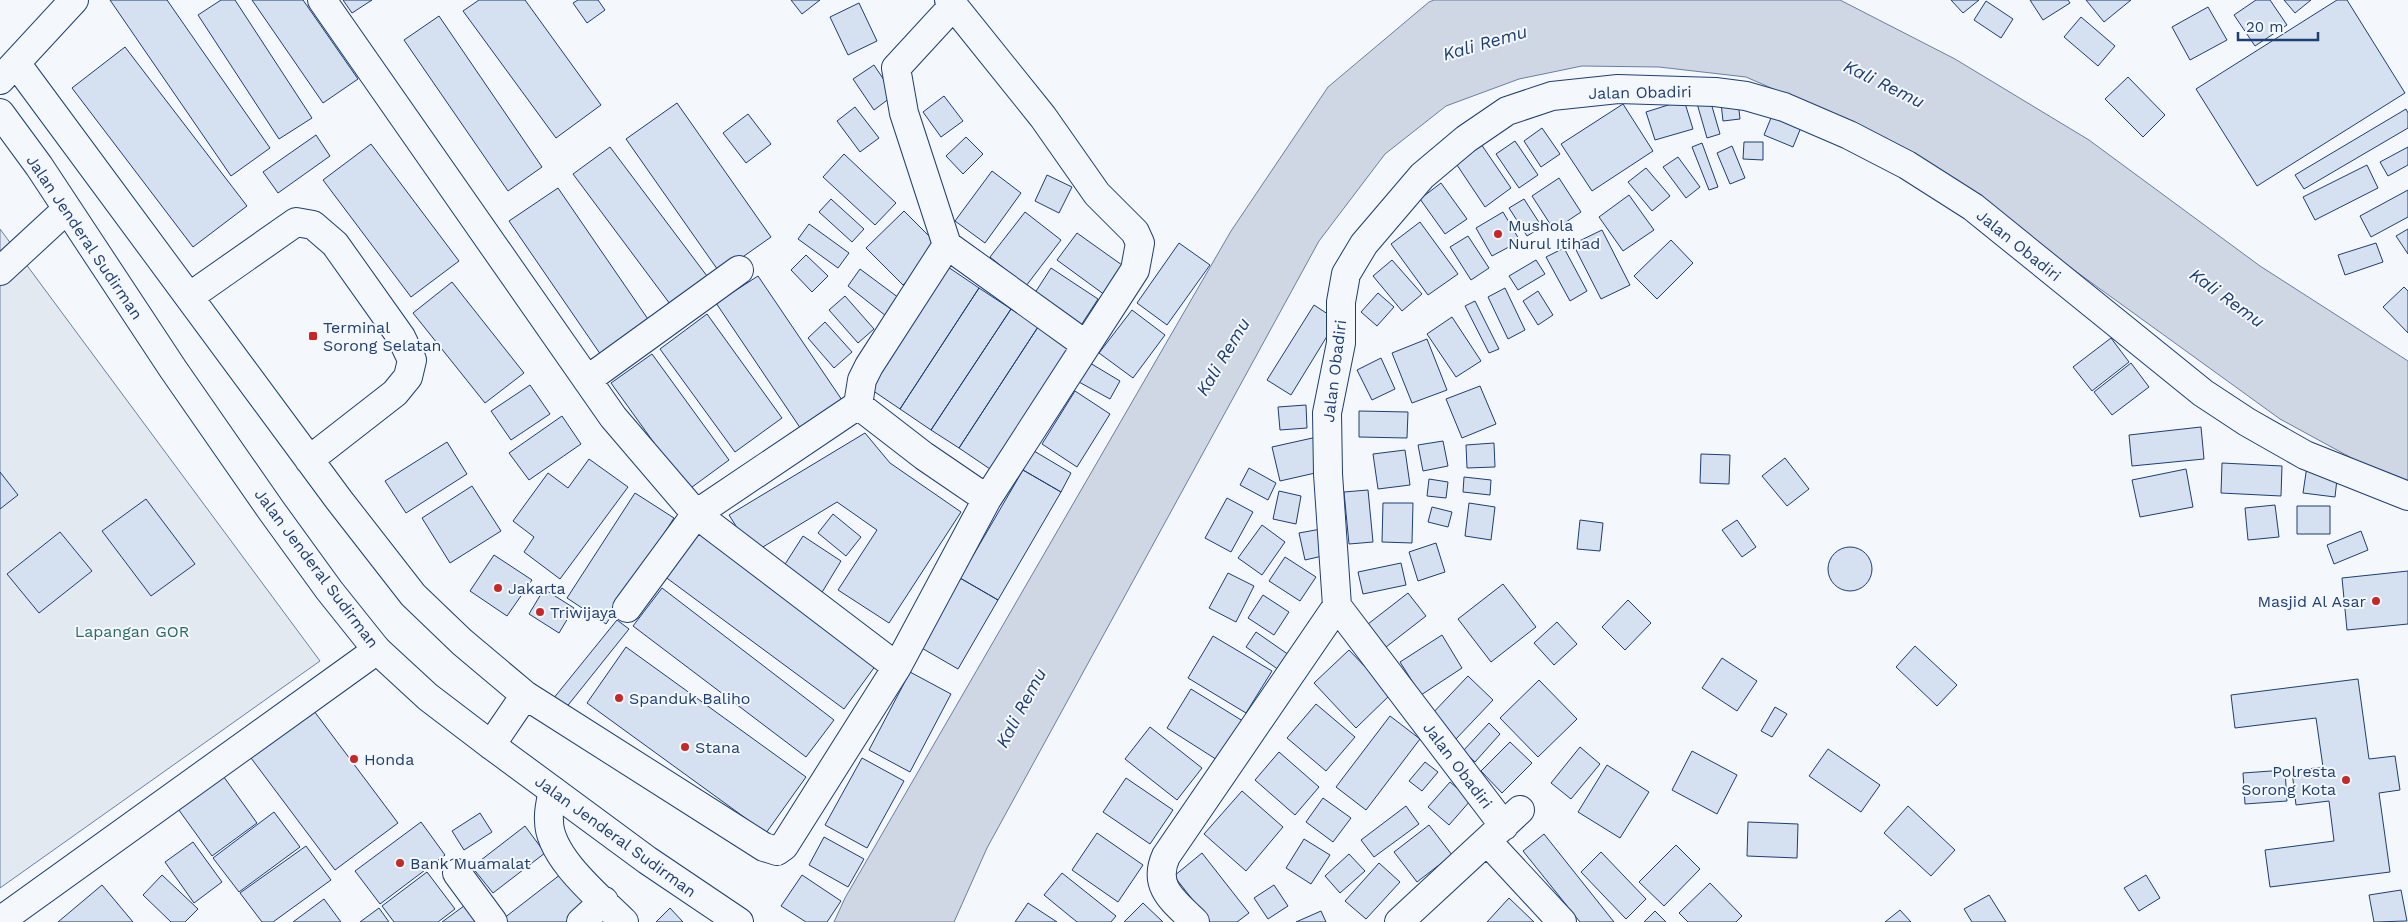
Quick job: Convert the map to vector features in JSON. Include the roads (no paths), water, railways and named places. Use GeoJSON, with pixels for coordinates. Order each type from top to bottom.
{"type":"FeatureCollection","features":[{"type":"Feature","properties":{"kind":"street"},"geometry":{"type":"LineString","coordinates":[[74,0],[8,71],[189,297],[309,460],[413,594],[462,642],[525,695],[764,847],[777,851],[784,846],[897,667],[987,499],[1135,270],[1140,243],[1136,232],[1097,194],[1043,117],[951,3],[896,68],[904,113],[947,245],[1086,345]]}},
{"type":"Feature","properties":{"kind":"street"},"geometry":{"type":"LineString","coordinates":[[322,0],[613,417],[696,514],[897,667]]}},
{"type":"Feature","properties":{"kind":"street","name":"Jalan Obadiri"},"geometry":{"type":"LineString","coordinates":[[1562,922],[1504,826],[1337,606],[1328,474],[1327,413],[1340,343],[1341,302],[1346,274],[1364,244],[1422,176],[1466,139],[1507,111],[1552,96],[1618,89],[1715,92],[1746,96],[1784,107],[1849,135],[1906,165],[1973,207],[2203,394],[2247,422],[2305,455],[2408,496]]}},
{"type":"Feature","properties":{"kind":"street","name":"Jalan Jenderal Sudirman"},"geometry":{"type":"LineString","coordinates":[[0,113],[39,166],[66,210],[271,510],[329,590],[377,650],[428,697],[491,745],[647,860],[739,922]]}},
{"type":"Feature","properties":{"kind":"street"},"geometry":{"type":"LineString","coordinates":[[0,271],[66,210]]}},
{"type":"Feature","properties":{"kind":"street"},"geometry":{"type":"LineString","coordinates":[[189,297],[296,222],[313,225],[335,244],[401,338],[412,360],[408,377],[395,393],[309,460]]}},
{"type":"Feature","properties":{"kind":"street"},"geometry":{"type":"LineString","coordinates":[[627,608],[696,514],[858,405],[862,380],[869,366],[947,245]]}},
{"type":"Feature","properties":{"kind":"street"},"geometry":{"type":"LineString","coordinates":[[587,380],[739,270]]}},
{"type":"Feature","properties":{"kind":"street"},"geometry":{"type":"LineString","coordinates":[[858,405],[924,456],[987,499]]}},
{"type":"Feature","properties":{"kind":"street"},"geometry":{"type":"LineString","coordinates":[[1194,922],[1175,903],[1163,885],[1160,876],[1164,861],[1337,606]]}},
{"type":"Feature","properties":{"kind":"street"},"geometry":{"type":"LineString","coordinates":[[0,921],[377,650]]}},
{"type":"Feature","properties":{"kind":"street"},"geometry":{"type":"LineString","coordinates":[[491,745],[525,695]]}},
{"type":"Feature","properties":{"kind":"street"},"geometry":{"type":"LineString","coordinates":[[552,790],[549,822],[555,845],[563,858],[624,922]]}},
{"type":"Feature","properties":{"kind":"street"},"geometry":{"type":"LineString","coordinates":[[1399,922],[1504,826]]}},
{"type":"Feature","properties":{"kind":"street"},"geometry":{"type":"LineString","coordinates":[[457,873],[493,922]]}},
{"type":"Feature","properties":{"kind":"street"},"geometry":{"type":"LineString","coordinates":[[581,922],[604,902]]}},
{"type":"Feature","properties":{"kind":"water","name":"Kali Remu"},"geometry":{"type":"Polygon","coordinates":[[[1434,0],[1840,0],[1955,59],[2089,140],[2260,266],[2408,361],[2408,483],[2392,480],[2280,419],[1984,205],[1831,114],[1746,77],[1659,67],[1582,66],[1519,79],[1446,106],[1385,154],[1319,241],[987,848],[954,922],[834,922],[845,898],[1231,231],[1328,87],[1429,2],[1434,0]]]}},
{"type":"Feature","properties":{"kind":"place","name":"Mushola Nurul Itihad"},"geometry":{"type":"Point","coordinates":[1498,234]}},
{"type":"Feature","properties":{"kind":"place","name":"Terminal Sorong Selatan"},"geometry":{"type":"Point","coordinates":[313,336]}},
{"type":"Feature","properties":{"kind":"place","name":"Jakarta"},"geometry":{"type":"Point","coordinates":[498,588]}},
{"type":"Feature","properties":{"kind":"place","name":"Masjid Al Asar"},"geometry":{"type":"Point","coordinates":[2376,601]}},
{"type":"Feature","properties":{"kind":"place","name":"Triwijaya"},"geometry":{"type":"Point","coordinates":[540,612]}},
{"type":"Feature","properties":{"kind":"place","name":"Spanduk Baliho"},"geometry":{"type":"Point","coordinates":[619,698]}},
{"type":"Feature","properties":{"kind":"place","name":"Stana"},"geometry":{"type":"Point","coordinates":[685,747]}},
{"type":"Feature","properties":{"kind":"place","name":"Honda"},"geometry":{"type":"Point","coordinates":[354,759]}},
{"type":"Feature","properties":{"kind":"place","name":"Polresta Sorong Kota"},"geometry":{"type":"Point","coordinates":[2346,780]}},
{"type":"Feature","properties":{"kind":"place","name":"Bank Muamalat"},"geometry":{"type":"Point","coordinates":[400,863]}},
{"type":"Feature","properties":{"kind":"park label","name":"Lapangan GOR"},"geometry":{"type":"Point","coordinates":[132,631]}}]}
